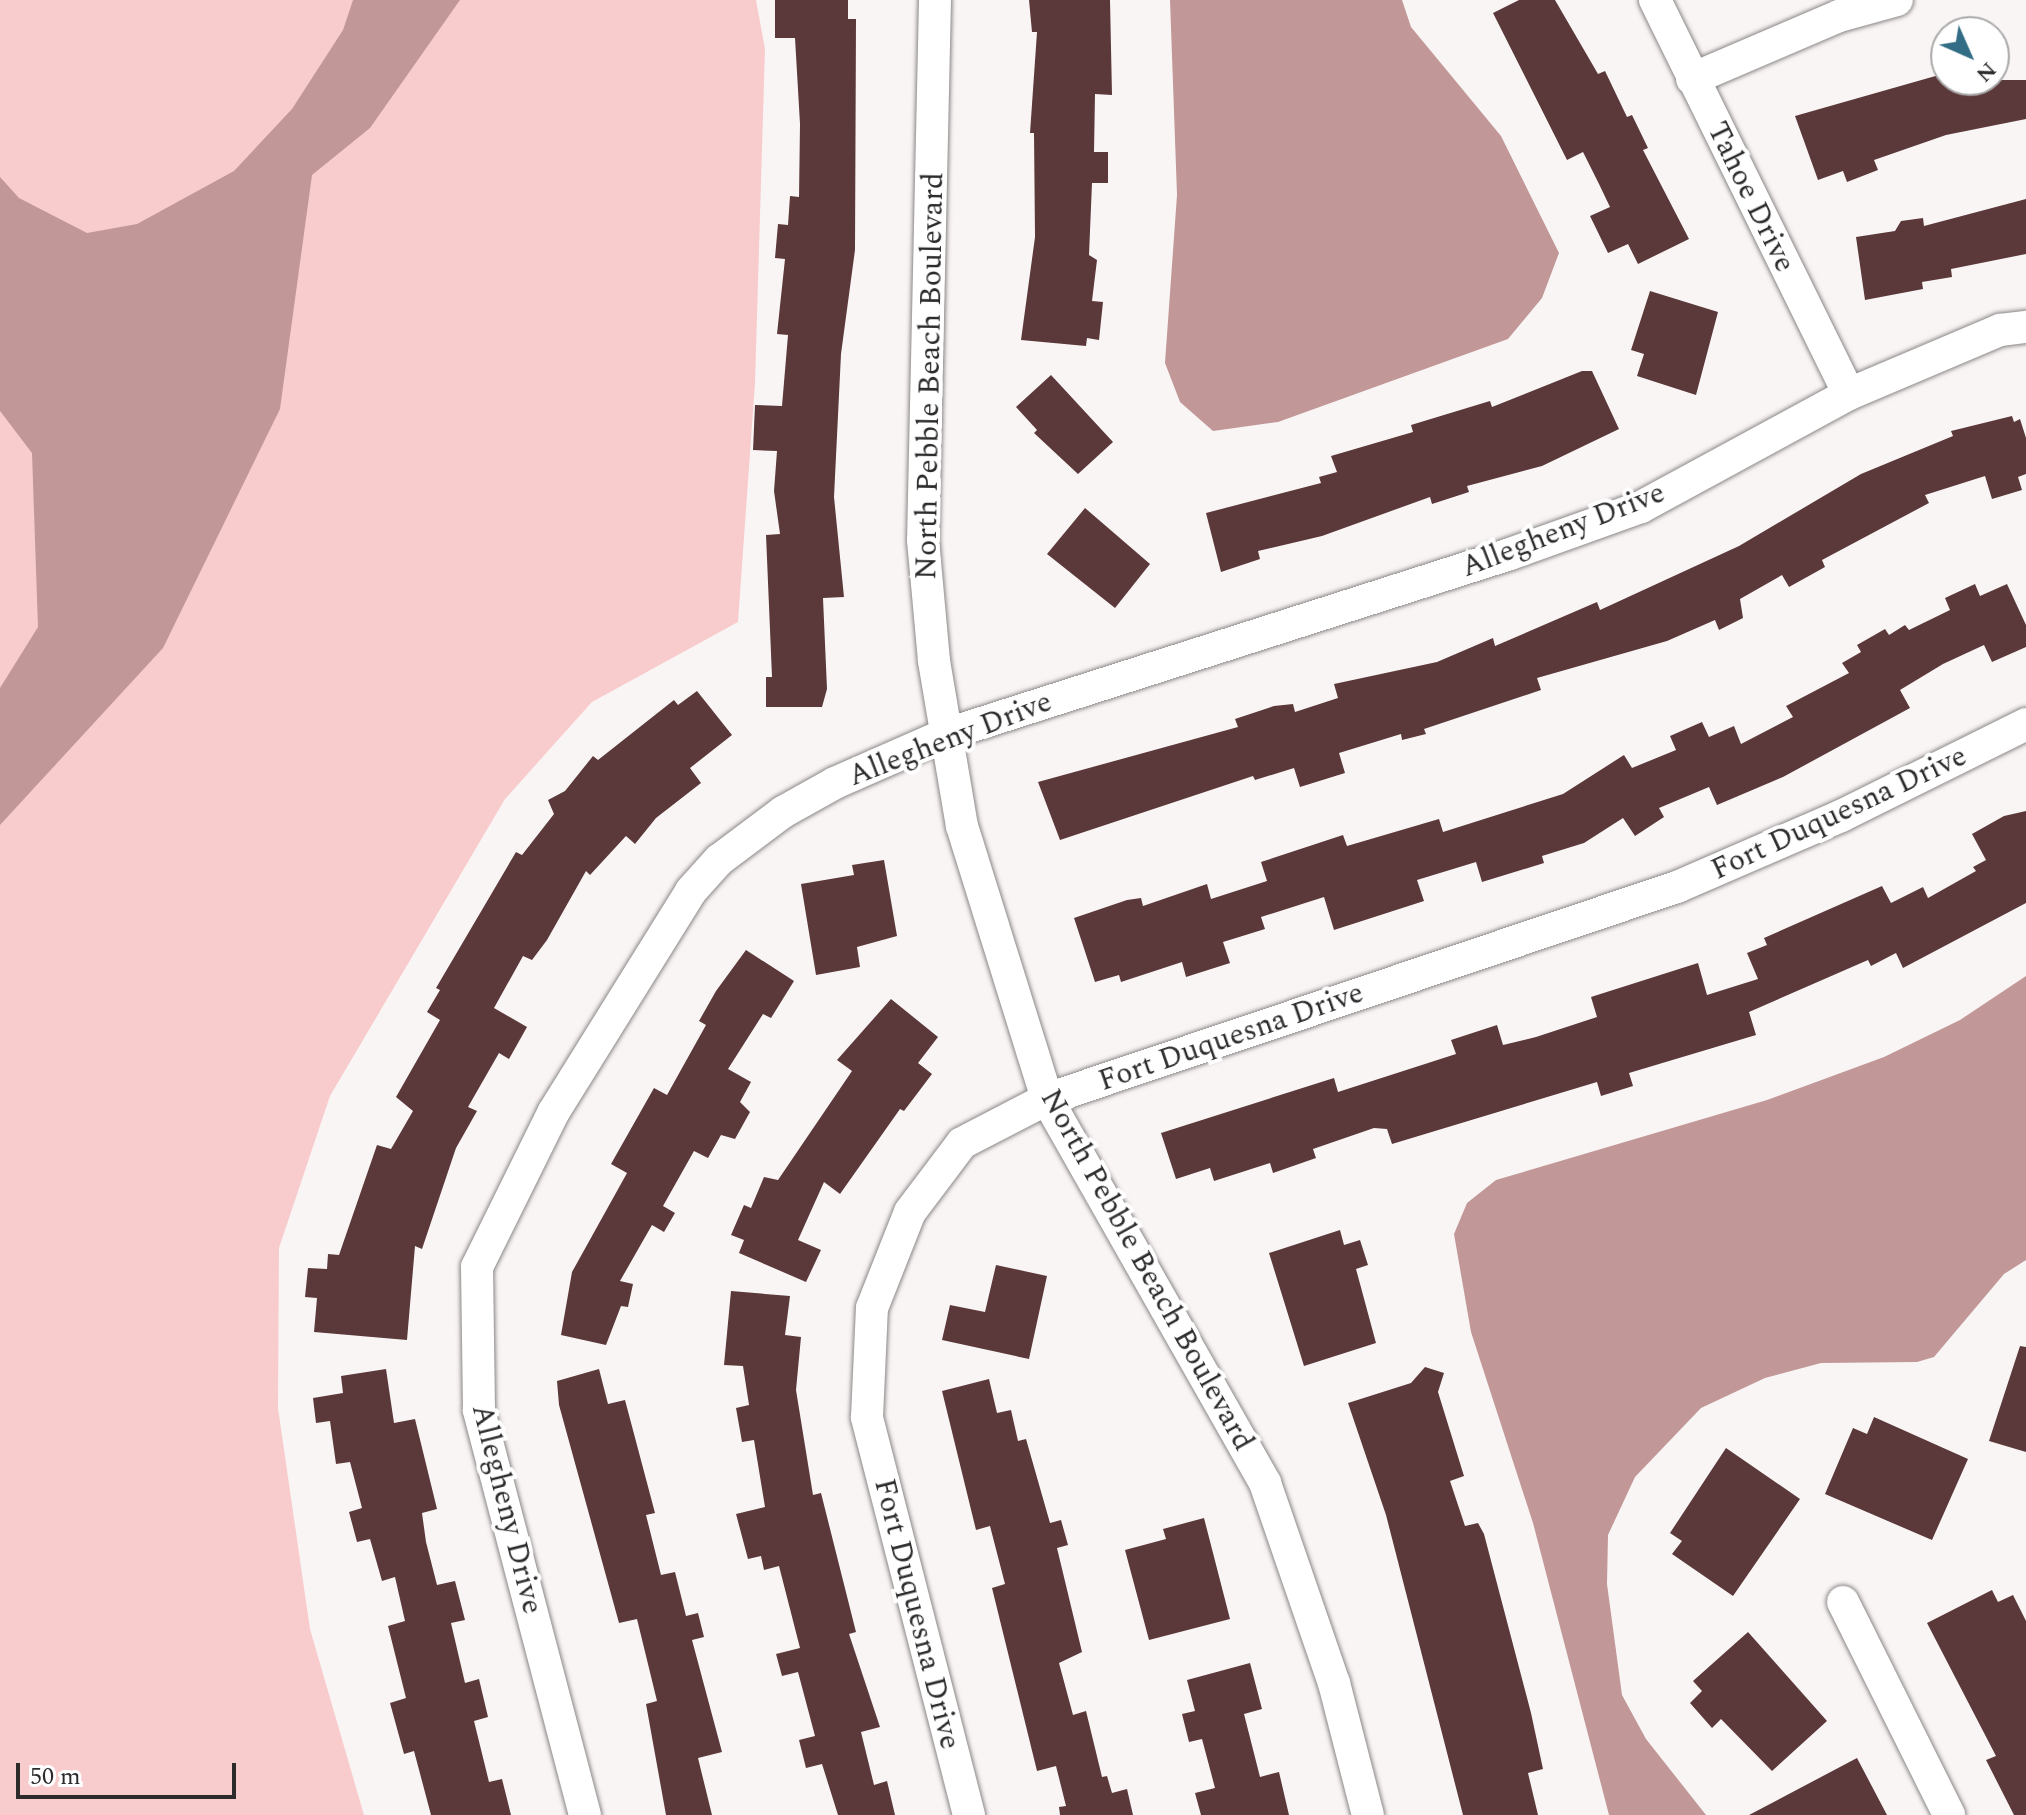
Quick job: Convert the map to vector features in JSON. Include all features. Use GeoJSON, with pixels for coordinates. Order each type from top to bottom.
{"type":"FeatureCollection","features":[{"type":"Feature","properties":{"kind":"street","name":"North Pebble Beach Boulevard"},"geometry":{"type":"LineString","coordinates":[[935,0],[923,540],[944,735],[962,826],[1047,1099],[1265,1483],[1334,1683],[1368,1815]]}},
{"type":"Feature","properties":{"kind":"street","name":"Tahoe Drive"},"geometry":{"type":"LineString","coordinates":[[1655,0],[1849,394]]}},
{"type":"Feature","properties":{"kind":"street"},"geometry":{"type":"LineString","coordinates":[[1692,79],[1839,16],[1897,0]]}},
{"type":"Feature","properties":{"kind":"street","name":"Allegheny Drive"},"geometry":{"type":"LineString","coordinates":[[585,1815],[479,1410],[477,1267],[553,1113],[691,891],[719,860],[783,812],[835,783],[944,735],[1510,554],[1641,507],[1849,394],[2000,330],[2026,327]]}},
{"type":"Feature","properties":{"kind":"street","name":"Fort Duquesna Drive"},"geometry":{"type":"LineString","coordinates":[[969,1815],[867,1417],[872,1308],[910,1212],[962,1143],[1047,1099],[1677,887],[1841,816],[2026,724]]}},
{"type":"Feature","properties":{"kind":"street"},"geometry":{"type":"LineString","coordinates":[[1843,1602],[1949,1815]]}},
{"type":"Feature","properties":{"kind":"shaded area"},"geometry":{"type":"Polygon","coordinates":[[[0,0],[756,0],[765,49],[755,383],[738,622],[592,702],[505,799],[330,1096],[279,1248],[278,1408],[310,1629],[364,1815],[0,1815],[0,0]]]}},
{"type":"Feature","properties":{"kind":"shaded area"},"geometry":{"type":"Polygon","coordinates":[[[353,0],[460,0],[370,128],[312,175],[280,409],[163,648],[0,825],[0,688],[38,627],[32,453],[0,411],[0,177],[19,198],[87,233],[137,224],[234,171],[292,109],[343,30],[353,0]]]}},
{"type":"Feature","properties":{"kind":"shaded area"},"geometry":{"type":"Polygon","coordinates":[[[1170,0],[1402,0],[1411,27],[1501,136],[1559,253],[1542,298],[1508,339],[1278,422],[1213,431],[1180,402],[1165,363],[1177,195],[1170,0]]]}},
{"type":"Feature","properties":{"kind":"shaded area"},"geometry":{"type":"Polygon","coordinates":[[[2026,976],[2026,1260],[2004,1274],[1934,1357],[1917,1362],[1821,1363],[1765,1378],[1701,1408],[1635,1477],[1608,1535],[1607,1584],[1622,1695],[1646,1739],[1706,1815],[1609,1815],[1533,1523],[1471,1332],[1454,1234],[1467,1203],[1496,1180],[1767,1100],[1884,1057],[1960,1020],[2026,976]]]}},
{"type":"Feature","properties":{"kind":"building"},"geometry":{"type":"Polygon","coordinates":[[[775,0],[848,0],[848,19],[856,19],[855,250],[841,354],[834,497],[844,597],[823,598],[827,689],[822,707],[766,707],[766,677],[772,677],[766,535],[780,534],[774,491],[777,451],[753,450],[755,405],[782,406],[788,335],[777,334],[785,259],[775,258],[778,224],[788,225],[790,196],[799,197],[800,124],[795,38],[775,38],[775,0]]]}},
{"type":"Feature","properties":{"kind":"building"},"geometry":{"type":"Polygon","coordinates":[[[1029,0],[1110,0],[1112,95],[1095,94],[1094,152],[1108,152],[1108,183],[1092,183],[1089,255],[1097,260],[1092,301],[1103,302],[1099,340],[1087,338],[1086,346],[1021,340],[1035,237],[1034,133],[1030,133],[1037,32],[1032,32],[1029,0]]]}},
{"type":"Feature","properties":{"kind":"building"},"geometry":{"type":"Polygon","coordinates":[[[1519,0],[1555,0],[1598,74],[1605,71],[1627,117],[1632,115],[1648,148],[1643,150],[1689,239],[1638,264],[1628,244],[1608,253],[1590,216],[1610,207],[1599,184],[1583,152],[1567,160],[1493,13],[1519,0]]]}},
{"type":"Feature","properties":{"kind":"building"},"geometry":{"type":"Polygon","coordinates":[[[1930,78],[1930,96],[2010,96],[2010,80],[2026,80],[2026,119],[1946,135],[1874,160],[1878,170],[1847,182],[1843,171],[1818,180],[1795,116],[1930,78]]]}},
{"type":"Feature","properties":{"kind":"building"},"geometry":{"type":"Polygon","coordinates":[[[2026,199],[2026,254],[1951,269],[1952,277],[1922,282],[1923,289],[1865,300],[1856,237],[1895,231],[1901,221],[1923,218],[1924,226],[2026,199]]]}},
{"type":"Feature","properties":{"kind":"building"},"geometry":{"type":"Polygon","coordinates":[[[1650,291],[1718,312],[1696,395],[1637,376],[1644,354],[1631,350],[1650,291]]]}},
{"type":"Feature","properties":{"kind":"building"},"geometry":{"type":"Polygon","coordinates":[[[1582,371],[1592,371],[1619,429],[1542,466],[1467,486],[1469,492],[1432,504],[1430,497],[1322,536],[1258,551],[1260,559],[1221,572],[1206,513],[1321,483],[1319,477],[1337,472],[1331,456],[1413,432],[1411,425],[1490,401],[1492,407],[1582,371]]]}},
{"type":"Feature","properties":{"kind":"building"},"geometry":{"type":"Polygon","coordinates":[[[1051,375],[1113,442],[1078,474],[1034,433],[1037,430],[1016,407],[1051,375]]]}},
{"type":"Feature","properties":{"kind":"building"},"geometry":{"type":"Polygon","coordinates":[[[2012,416],[2014,422],[2020,419],[2026,438],[2026,474],[2018,477],[2022,490],[1992,499],[1985,476],[1925,495],[1929,503],[1822,560],[1825,567],[1789,587],[1782,575],[1740,599],[1743,618],[1719,630],[1715,620],[1667,641],[1537,678],[1541,690],[1424,729],[1426,734],[1402,740],[1401,734],[1339,753],[1345,773],[1300,787],[1294,768],[1255,780],[1253,776],[1060,840],[1038,782],[1238,727],[1235,719],[1274,706],[1293,704],[1295,712],[1338,698],[1334,684],[1437,662],[1493,638],[1495,646],[1597,602],[1600,610],[1739,546],[1861,474],[1953,436],[1951,431],[2012,416]]]}},
{"type":"Feature","properties":{"kind":"building"},"geometry":{"type":"Polygon","coordinates":[[[1085,508],[1150,564],[1115,608],[1047,554],[1085,508]]]}},
{"type":"Feature","properties":{"kind":"building"},"geometry":{"type":"Polygon","coordinates":[[[1975,584],[1980,596],[2007,584],[2026,625],[2026,647],[1992,662],[1984,645],[1943,664],[1900,690],[1910,708],[1783,777],[1717,805],[1709,787],[1659,808],[1664,817],[1635,836],[1623,818],[1584,843],[1542,856],[1544,863],[1482,882],[1476,862],[1417,880],[1424,901],[1334,930],[1324,897],[1261,917],[1265,929],[1223,942],[1230,963],[1186,977],[1182,962],[1121,982],[1119,975],[1095,982],[1074,918],[1127,900],[1141,898],[1143,906],[1207,884],[1211,899],[1267,881],[1261,862],[1343,835],[1347,846],[1439,819],[1443,832],[1563,794],[1624,755],[1632,768],[1676,750],[1670,736],[1702,722],[1709,737],[1734,726],[1741,744],[1793,717],[1786,706],[1849,673],[1842,663],[1861,652],[1857,645],[1885,629],[1889,635],[1905,625],[1909,630],[1950,610],[1945,598],[1975,584]]]}},
{"type":"Feature","properties":{"kind":"building"},"geometry":{"type":"Polygon","coordinates":[[[697,691],[732,735],[690,768],[701,783],[656,818],[635,844],[626,836],[590,875],[586,871],[547,940],[532,960],[523,956],[494,1008],[527,1027],[509,1059],[499,1053],[468,1107],[477,1111],[456,1148],[422,1249],[415,1246],[407,1340],[314,1332],[317,1298],[305,1297],[308,1268],[327,1269],[328,1254],[339,1255],[377,1145],[391,1149],[413,1111],[396,1097],[440,1020],[427,1012],[440,990],[436,988],[516,852],[522,855],[554,814],[548,800],[565,791],[593,756],[598,760],[674,700],[678,705],[697,691]]]}},
{"type":"Feature","properties":{"kind":"building"},"geometry":{"type":"Polygon","coordinates":[[[2026,811],[2026,903],[1903,968],[1896,953],[1871,966],[1868,960],[1749,1012],[1756,1035],[1629,1073],[1633,1086],[1601,1096],[1597,1082],[1392,1144],[1387,1129],[1374,1128],[1313,1149],[1316,1158],[1273,1173],[1270,1163],[1214,1181],[1210,1168],[1176,1179],[1161,1133],[1334,1078],[1338,1092],[1456,1054],[1451,1040],[1497,1025],[1503,1045],[1536,1037],[1597,1017],[1591,997],[1698,963],[1707,995],[1758,979],[1747,953],[1767,945],[1764,938],[1882,886],[1891,903],[1923,887],[1928,898],[1976,871],[1973,867],[1986,860],[1972,834],[2004,816],[2026,811]]]}},
{"type":"Feature","properties":{"kind":"building"},"geometry":{"type":"Polygon","coordinates":[[[884,860],[897,936],[857,947],[860,967],[816,975],[801,884],[854,875],[852,865],[884,860]]]}},
{"type":"Feature","properties":{"kind":"building"},"geometry":{"type":"Polygon","coordinates":[[[746,950],[794,981],[771,1018],[763,1014],[728,1069],[751,1082],[740,1102],[750,1112],[735,1139],[721,1135],[708,1158],[694,1151],[663,1206],[675,1213],[664,1232],[652,1225],[620,1281],[633,1284],[628,1307],[621,1306],[606,1345],[561,1335],[572,1272],[627,1173],[611,1164],[654,1088],[667,1095],[706,1025],[699,1021],[746,950]]]}},
{"type":"Feature","properties":{"kind":"building"},"geometry":{"type":"Polygon","coordinates":[[[891,999],[938,1037],[918,1063],[932,1074],[904,1111],[900,1109],[840,1194],[824,1182],[798,1240],[821,1250],[806,1282],[739,1253],[744,1240],[731,1235],[744,1205],[751,1208],[764,1177],[778,1180],[852,1071],[837,1060],[891,999]]]}},
{"type":"Feature","properties":{"kind":"building"},"geometry":{"type":"Polygon","coordinates":[[[1340,1230],[1344,1245],[1360,1240],[1368,1265],[1356,1269],[1376,1343],[1304,1366],[1269,1253],[1340,1230]]]}},
{"type":"Feature","properties":{"kind":"building"},"geometry":{"type":"Polygon","coordinates":[[[996,1265],[1047,1276],[1029,1359],[942,1340],[950,1305],[985,1312],[996,1265]]]}},
{"type":"Feature","properties":{"kind":"building"},"geometry":{"type":"Polygon","coordinates":[[[731,1291],[790,1296],[785,1335],[801,1337],[796,1390],[813,1495],[821,1493],[856,1632],[849,1634],[880,1727],[861,1732],[874,1785],[887,1781],[895,1815],[838,1815],[822,1764],[806,1768],[799,1740],[815,1736],[798,1672],[782,1676],[776,1654],[800,1648],[779,1566],[764,1570],[761,1556],[748,1559],[736,1514],[765,1507],[754,1440],[742,1442],[736,1408],[749,1405],[743,1366],[724,1365],[731,1291]]]}},
{"type":"Feature","properties":{"kind":"building"},"geometry":{"type":"Polygon","coordinates":[[[2020,1346],[2026,1347],[2026,1452],[1989,1441],[2020,1346]]]}},
{"type":"Feature","properties":{"kind":"building"},"geometry":{"type":"Polygon","coordinates":[[[1425,1367],[1444,1373],[1438,1392],[1464,1476],[1450,1481],[1465,1526],[1478,1523],[1484,1534],[1531,1713],[1543,1769],[1528,1773],[1538,1815],[1463,1815],[1386,1515],[1348,1403],[1411,1383],[1425,1367]]]}},
{"type":"Feature","properties":{"kind":"building"},"geometry":{"type":"Polygon","coordinates":[[[386,1369],[394,1423],[415,1419],[437,1509],[422,1513],[426,1542],[437,1585],[455,1581],[465,1620],[451,1623],[465,1683],[479,1679],[488,1717],[474,1721],[489,1782],[502,1779],[511,1815],[431,1815],[414,1751],[404,1754],[390,1703],[406,1698],[388,1626],[405,1621],[395,1577],[382,1581],[370,1539],[357,1542],[349,1512],[362,1508],[350,1462],[336,1464],[330,1421],[316,1423],[313,1398],[343,1393],[341,1376],[386,1369]]]}},
{"type":"Feature","properties":{"kind":"building"},"geometry":{"type":"Polygon","coordinates":[[[599,1369],[608,1404],[625,1400],[655,1513],[646,1515],[661,1575],[675,1572],[686,1616],[698,1613],[704,1637],[692,1640],[722,1752],[698,1758],[712,1815],[666,1815],[646,1704],[657,1701],[637,1619],[619,1623],[559,1405],[557,1381],[599,1369]]]}},
{"type":"Feature","properties":{"kind":"building"},"geometry":{"type":"Polygon","coordinates":[[[989,1379],[997,1413],[1011,1410],[1018,1441],[1026,1439],[1050,1523],[1061,1520],[1068,1545],[1057,1548],[1082,1652],[1059,1663],[1073,1715],[1086,1711],[1102,1777],[1107,1776],[1112,1793],[1127,1789],[1133,1815],[1060,1815],[1059,1807],[1066,1806],[1056,1766],[1037,1771],[992,1588],[1005,1584],[990,1526],[976,1530],[942,1391],[989,1379]]]}},
{"type":"Feature","properties":{"kind":"building"},"geometry":{"type":"Polygon","coordinates":[[[1874,1417],[1968,1459],[1932,1540],[1825,1494],[1853,1428],[1867,1434],[1874,1417]]]}},
{"type":"Feature","properties":{"kind":"building"},"geometry":{"type":"Polygon","coordinates":[[[1726,1448],[1800,1499],[1733,1596],[1672,1554],[1682,1541],[1670,1533],[1726,1448]]]}},
{"type":"Feature","properties":{"kind":"building"},"geometry":{"type":"Polygon","coordinates":[[[1204,1518],[1230,1619],[1149,1640],[1125,1550],[1166,1539],[1163,1529],[1204,1518]]]}},
{"type":"Feature","properties":{"kind":"building"},"geometry":{"type":"Polygon","coordinates":[[[1992,1590],[1998,1602],[2013,1595],[2026,1621],[2026,1815],[2014,1815],[1986,1760],[1996,1756],[1927,1623],[1992,1590]]]}},
{"type":"Feature","properties":{"kind":"building"},"geometry":{"type":"Polygon","coordinates":[[[1748,1632],[1827,1721],[1772,1771],[1721,1719],[1712,1728],[1690,1703],[1702,1691],[1693,1681],[1748,1632]]]}},
{"type":"Feature","properties":{"kind":"building"},"geometry":{"type":"Polygon","coordinates":[[[1250,1663],[1262,1709],[1244,1714],[1260,1777],[1279,1772],[1289,1815],[1201,1815],[1195,1793],[1215,1788],[1202,1739],[1189,1742],[1182,1714],[1195,1711],[1187,1680],[1250,1663]]]}},
{"type":"Feature","properties":{"kind":"building"},"geometry":{"type":"Polygon","coordinates":[[[1857,1758],[1887,1815],[1749,1815],[1804,1786],[1857,1758]]]}}]}
